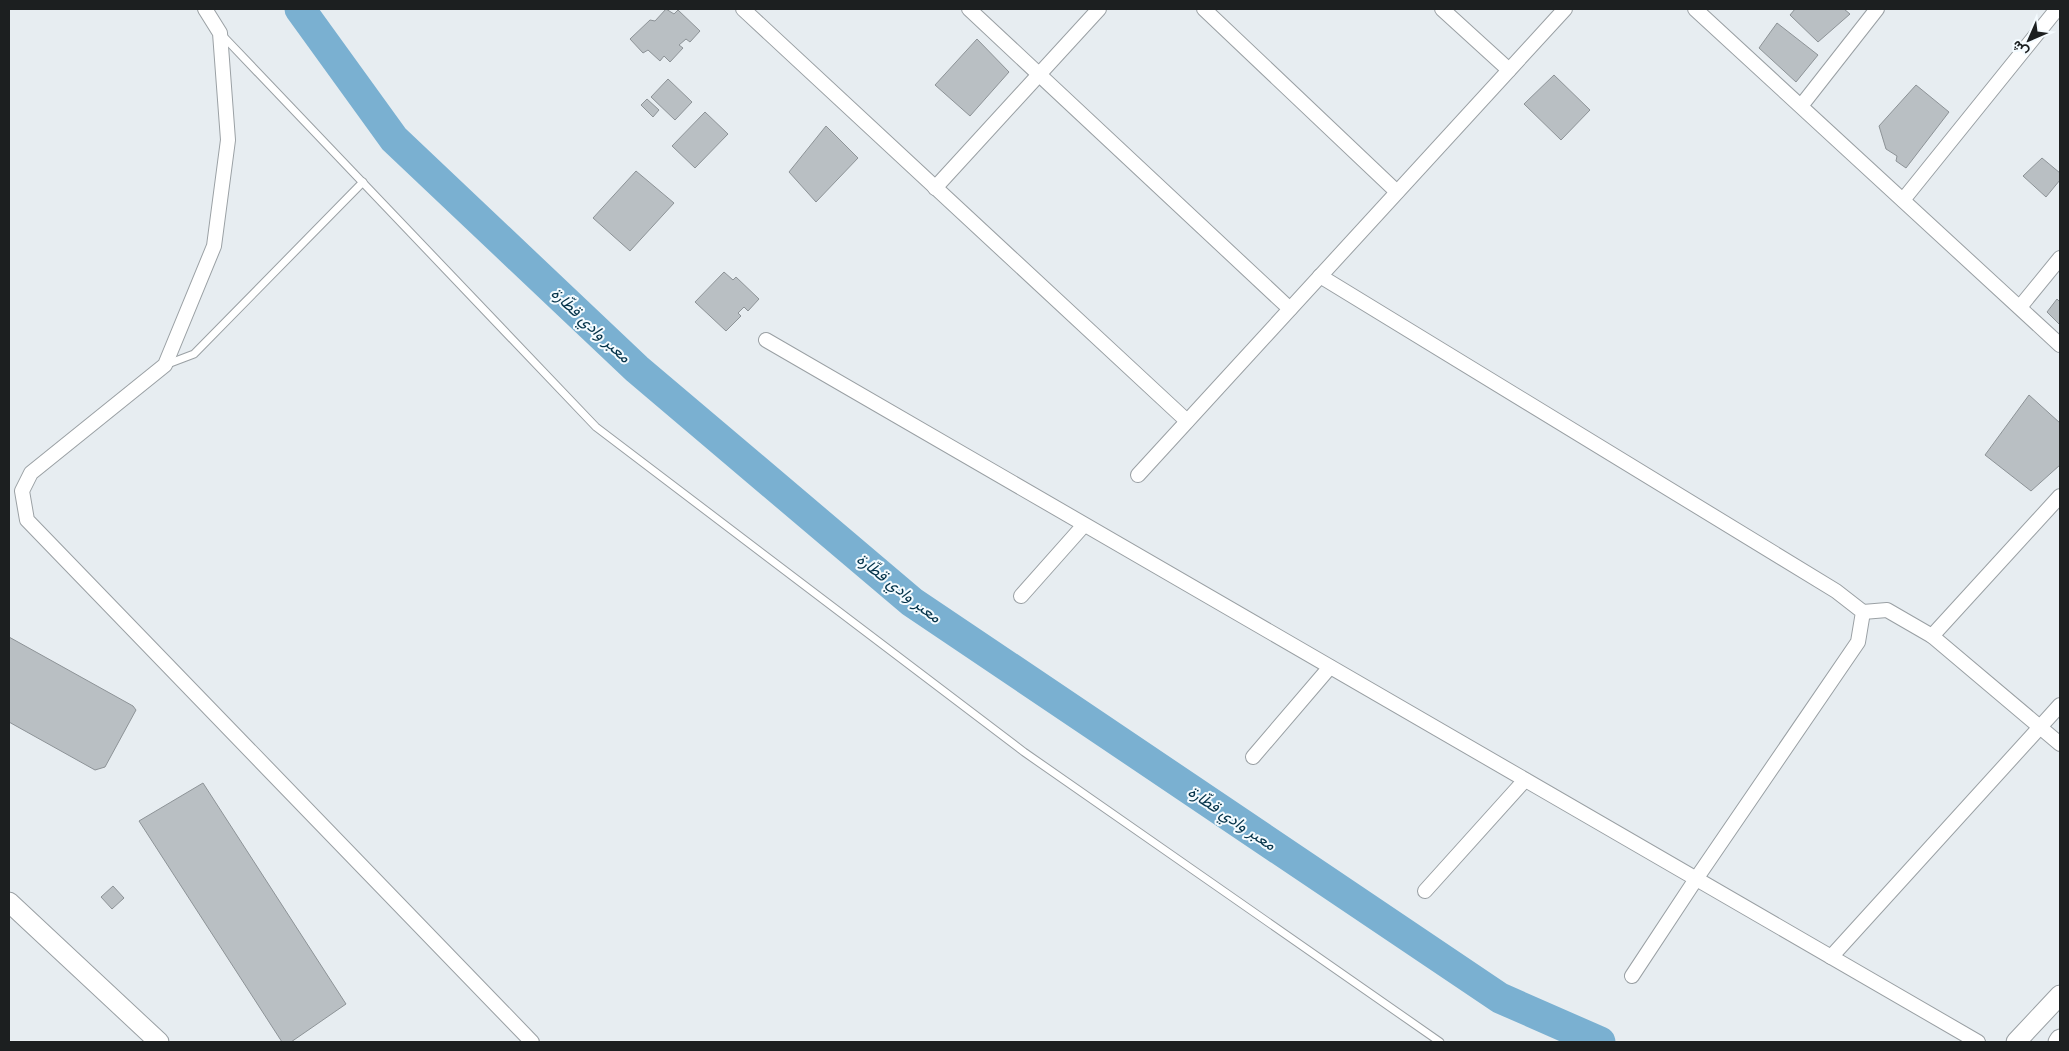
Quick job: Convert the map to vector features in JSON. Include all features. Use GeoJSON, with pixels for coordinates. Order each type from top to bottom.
{"type":"FeatureCollection","features":[{"type":"Feature","properties":{"kind":"street"},"geometry":{"type":"LineString","coordinates":[[204,9],[220,32],[228,140],[214,246],[165,365],[31,473],[22,491],[27,520],[532,1042]]}},
{"type":"Feature","properties":{"kind":"street"},"geometry":{"type":"LineString","coordinates":[[743,9],[1187,421]]}},
{"type":"Feature","properties":{"kind":"street"},"geometry":{"type":"LineString","coordinates":[[969,9],[1290,309]]}},
{"type":"Feature","properties":{"kind":"street"},"geometry":{"type":"LineString","coordinates":[[935,188],[1099,9]]}},
{"type":"Feature","properties":{"kind":"street"},"geometry":{"type":"LineString","coordinates":[[1204,9],[1397,192]]}},
{"type":"Feature","properties":{"kind":"street"},"geometry":{"type":"LineString","coordinates":[[1442,9],[1509,70]]}},
{"type":"Feature","properties":{"kind":"street"},"geometry":{"type":"LineString","coordinates":[[1138,475],[1565,9]]}},
{"type":"Feature","properties":{"kind":"street"},"geometry":{"type":"LineString","coordinates":[[1695,9],[2060,345]]}},
{"type":"Feature","properties":{"kind":"street"},"geometry":{"type":"LineString","coordinates":[[1801,106],[1877,9]]}},
{"type":"Feature","properties":{"kind":"street"},"geometry":{"type":"LineString","coordinates":[[1904,200],[2057,9]]}},
{"type":"Feature","properties":{"kind":"street"},"geometry":{"type":"LineString","coordinates":[[2020,307],[2060,258]]}},
{"type":"Feature","properties":{"kind":"street"},"geometry":{"type":"LineString","coordinates":[[1320,276],[1836,591],[1863,612],[1887,610],[1932,636],[2060,744]]}},
{"type":"Feature","properties":{"kind":"street"},"geometry":{"type":"LineString","coordinates":[[766,340],[1978,1042]]}},
{"type":"Feature","properties":{"kind":"street"},"geometry":{"type":"LineString","coordinates":[[1932,636],[2060,496]]}},
{"type":"Feature","properties":{"kind":"street"},"geometry":{"type":"LineString","coordinates":[[1021,596],[1084,525]]}},
{"type":"Feature","properties":{"kind":"street"},"geometry":{"type":"LineString","coordinates":[[1632,976],[1858,642],[1863,612]]}},
{"type":"Feature","properties":{"kind":"street"},"geometry":{"type":"LineString","coordinates":[[1253,757],[1330,667]]}},
{"type":"Feature","properties":{"kind":"street"},"geometry":{"type":"LineString","coordinates":[[1830,957],[2060,705]]}},
{"type":"Feature","properties":{"kind":"street"},"geometry":{"type":"LineString","coordinates":[[1425,891],[1525,780]]}},
{"type":"Feature","properties":{"kind":"street"},"geometry":{"type":"LineString","coordinates":[[9,902],[159,1042]]}},
{"type":"Feature","properties":{"kind":"street"},"geometry":{"type":"LineString","coordinates":[[2016,1042],[2060,995]]}},
{"type":"Feature","properties":{"kind":"lane"},"geometry":{"type":"LineString","coordinates":[[220,32],[596,427],[1024,752],[1440,1042]]}},
{"type":"Feature","properties":{"kind":"lane"},"geometry":{"type":"LineString","coordinates":[[165,365],[194,354],[363,182]]}},
{"type":"Feature","properties":{"kind":"building"},"geometry":{"type":"Polygon","coordinates":[[[666,9],[674,14],[678,10],[700,31],[690,42],[686,39],[679,45],[683,48],[670,62],[664,56],[660,61],[648,50],[643,53],[630,39],[650,20],[655,21],[666,9]]]}},
{"type":"Feature","properties":{"kind":"building"},"geometry":{"type":"Polygon","coordinates":[[[1795,9],[1844,9],[1850,14],[1818,42],[1790,15],[1795,9]]]}},
{"type":"Feature","properties":{"kind":"building"},"geometry":{"type":"Polygon","coordinates":[[[1777,23],[1818,55],[1796,82],[1759,48],[1777,23]]]}},
{"type":"Feature","properties":{"kind":"building"},"geometry":{"type":"Polygon","coordinates":[[[977,39],[1009,72],[970,116],[935,85],[977,39]]]}},
{"type":"Feature","properties":{"kind":"building"},"geometry":{"type":"Polygon","coordinates":[[[1554,75],[1590,110],[1561,140],[1524,104],[1554,75]]]}},
{"type":"Feature","properties":{"kind":"building"},"geometry":{"type":"Polygon","coordinates":[[[668,79],[692,102],[675,120],[651,97],[668,79]]]}},
{"type":"Feature","properties":{"kind":"building"},"geometry":{"type":"Polygon","coordinates":[[[1916,85],[1949,112],[1906,168],[1896,161],[1897,156],[1886,149],[1879,126],[1916,85]]]}},
{"type":"Feature","properties":{"kind":"building"},"geometry":{"type":"Polygon","coordinates":[[[647,99],[659,110],[653,117],[641,105],[647,99]]]}},
{"type":"Feature","properties":{"kind":"building"},"geometry":{"type":"Polygon","coordinates":[[[705,112],[728,134],[695,168],[672,146],[705,112]]]}},
{"type":"Feature","properties":{"kind":"building"},"geometry":{"type":"Polygon","coordinates":[[[826,126],[858,158],[816,202],[789,172],[826,126]]]}},
{"type":"Feature","properties":{"kind":"building"},"geometry":{"type":"Polygon","coordinates":[[[2042,158],[2060,173],[2060,180],[2046,197],[2023,176],[2042,158]]]}},
{"type":"Feature","properties":{"kind":"building"},"geometry":{"type":"Polygon","coordinates":[[[636,171],[674,203],[630,251],[593,218],[636,171]]]}},
{"type":"Feature","properties":{"kind":"building"},"geometry":{"type":"Polygon","coordinates":[[[724,272],[733,280],[736,277],[759,299],[748,311],[744,307],[738,313],[741,316],[726,331],[695,302],[724,272]]]}},
{"type":"Feature","properties":{"kind":"building"},"geometry":{"type":"Polygon","coordinates":[[[2057,299],[2060,302],[2060,325],[2047,312],[2057,299]]]}},
{"type":"Feature","properties":{"kind":"building"},"geometry":{"type":"Polygon","coordinates":[[[2029,395],[2060,423],[2060,465],[2031,491],[1985,455],[2029,395]]]}},
{"type":"Feature","properties":{"kind":"building"},"geometry":{"type":"Polygon","coordinates":[[[9,637],[133,706],[136,710],[105,767],[95,770],[9,722],[9,637]]]}},
{"type":"Feature","properties":{"kind":"building"},"geometry":{"type":"Polygon","coordinates":[[[203,783],[346,1004],[291,1042],[282,1042],[139,821],[203,783]]]}},
{"type":"Feature","properties":{"kind":"building"},"geometry":{"type":"Polygon","coordinates":[[[113,886],[124,898],[112,909],[101,897],[113,886]]]}},
{"type":"Feature","properties":{"kind":"waterway","name":"معبر وادي قطّارة"},"geometry":{"type":"LineString","coordinates":[[300,9],[394,139],[637,369],[912,602],[1500,998],[1600,1042]]}}]}
